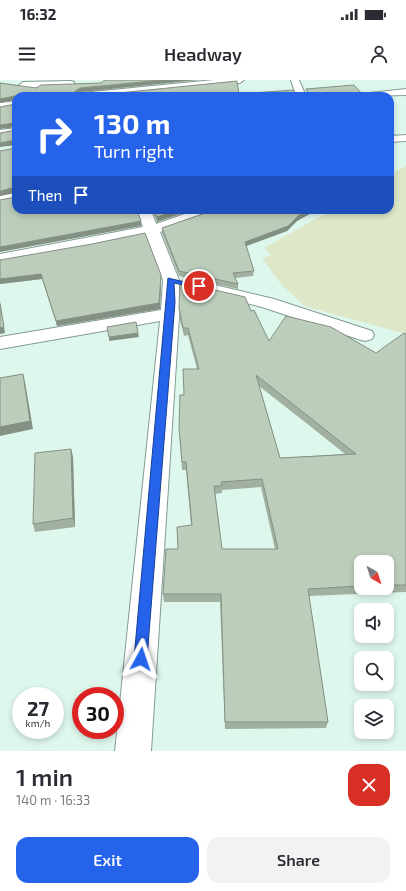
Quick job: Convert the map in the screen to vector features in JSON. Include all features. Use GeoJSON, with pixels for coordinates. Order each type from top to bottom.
{"type":"FeatureCollection","features":[{"type":"Feature","properties":{"kind":"street"},"geometry":{"type":"LineString","coordinates":[[121,92],[240,80]]}},
{"type":"Feature","properties":{"kind":"street"},"geometry":{"type":"LineString","coordinates":[[295,80],[300,92]]}},
{"type":"Feature","properties":{"kind":"street"},"geometry":{"type":"LineString","coordinates":[[62,92],[56,89],[19,85],[84,83]]}},
{"type":"Feature","properties":{"kind":"street"},"geometry":{"type":"LineString","coordinates":[[394,93],[406,92]]}},
{"type":"Feature","properties":{"kind":"street"},"geometry":{"type":"LineString","coordinates":[[0,106],[12,104]]}},
{"type":"Feature","properties":{"kind":"street"},"geometry":{"type":"LineString","coordinates":[[0,133],[12,132]]}},
{"type":"Feature","properties":{"kind":"street"},"geometry":{"type":"LineString","coordinates":[[394,139],[406,138]]}},
{"type":"Feature","properties":{"kind":"street"},"geometry":{"type":"LineString","coordinates":[[0,200],[12,198]]}},
{"type":"Feature","properties":{"kind":"street"},"geometry":{"type":"LineString","coordinates":[[0,259],[92,244],[148,220],[185,214]]}},
{"type":"Feature","properties":{"kind":"street"},"geometry":{"type":"LineString","coordinates":[[148,220],[186,283],[268,303],[365,335]]}},
{"type":"Feature","properties":{"kind":"street"},"geometry":{"type":"LineString","coordinates":[[133,751],[170,314],[186,283]]}},
{"type":"Feature","properties":{"kind":"street"},"geometry":{"type":"LineString","coordinates":[[0,343],[170,314]]}},
{"type":"Feature","properties":{"kind":"green space"},"geometry":{"type":"Polygon","coordinates":[[[406,166],[406,334],[304,306],[281,284],[262,258],[271,255],[264,248],[325,214],[394,214],[394,173],[406,166]]]}},
{"type":"Feature","properties":{"kind":"building"},"geometry":{"type":"Polygon","coordinates":[[[105,80],[163,80],[80,88],[74,92],[12,92],[12,97],[0,99],[0,83],[36,88],[41,85],[101,83],[105,80]]]}},
{"type":"Feature","properties":{"kind":"building"},"geometry":{"type":"Polygon","coordinates":[[[237,81],[239,92],[129,92],[237,81]]]}},
{"type":"Feature","properties":{"kind":"building"},"geometry":{"type":"Polygon","coordinates":[[[354,85],[360,92],[308,92],[306,89],[354,85]]]}},
{"type":"Feature","properties":{"kind":"building"},"geometry":{"type":"Polygon","coordinates":[[[294,90],[294,92],[266,92],[294,90]]]}},
{"type":"Feature","properties":{"kind":"building"},"geometry":{"type":"Polygon","coordinates":[[[12,105],[12,123],[0,125],[0,107],[12,105]]]}},
{"type":"Feature","properties":{"kind":"building"},"geometry":{"type":"Polygon","coordinates":[[[12,131],[12,141],[0,143],[0,133],[12,131]]]}},
{"type":"Feature","properties":{"kind":"building"},"geometry":{"type":"Polygon","coordinates":[[[12,149],[12,188],[0,191],[0,151],[12,149]]]}},
{"type":"Feature","properties":{"kind":"building"},"geometry":{"type":"Polygon","coordinates":[[[12,198],[12,214],[138,214],[141,221],[0,247],[0,200],[12,198]]]}},
{"type":"Feature","properties":{"kind":"building"},"geometry":{"type":"Polygon","coordinates":[[[156,214],[166,214],[157,217],[156,214]]]}},
{"type":"Feature","properties":{"kind":"building"},"geometry":{"type":"Polygon","coordinates":[[[202,214],[302,214],[288,226],[245,242],[254,271],[233,273],[238,284],[179,271],[162,228],[202,214]]]}},
{"type":"Feature","properties":{"kind":"building"},"geometry":{"type":"Polygon","coordinates":[[[145,233],[161,275],[159,303],[56,321],[41,274],[0,279],[0,260],[145,233]]]}},
{"type":"Feature","properties":{"kind":"building"},"geometry":{"type":"Polygon","coordinates":[[[180,282],[245,297],[251,311],[254,310],[269,341],[286,316],[331,327],[376,353],[404,333],[406,334],[406,585],[394,585],[394,555],[354,555],[354,586],[308,589],[328,722],[225,722],[221,594],[163,594],[166,549],[178,549],[177,527],[192,525],[186,462],[182,462],[179,428],[180,395],[184,395],[183,369],[199,369],[188,328],[183,328],[179,308],[180,282]],[[256,375],[280,458],[356,454],[256,375]],[[262,479],[221,482],[222,486],[214,486],[222,549],[278,549],[262,479]]]}},
{"type":"Feature","properties":{"kind":"building"},"geometry":{"type":"Polygon","coordinates":[[[0,304],[4,327],[0,328],[0,304]]]}},
{"type":"Feature","properties":{"kind":"building"},"geometry":{"type":"Polygon","coordinates":[[[136,322],[138,333],[109,337],[107,327],[136,322]]]}},
{"type":"Feature","properties":{"kind":"building"},"geometry":{"type":"Polygon","coordinates":[[[23,374],[30,421],[0,427],[0,378],[23,374]]]}},
{"type":"Feature","properties":{"kind":"building"},"geometry":{"type":"Polygon","coordinates":[[[71,449],[73,518],[33,524],[35,453],[71,449]]]}},
{"type":"Feature","properties":{"kind":"route"},"geometry":{"type":"LineString","coordinates":[[141,659],[171,302],[171,280],[199,286]]}}]}
